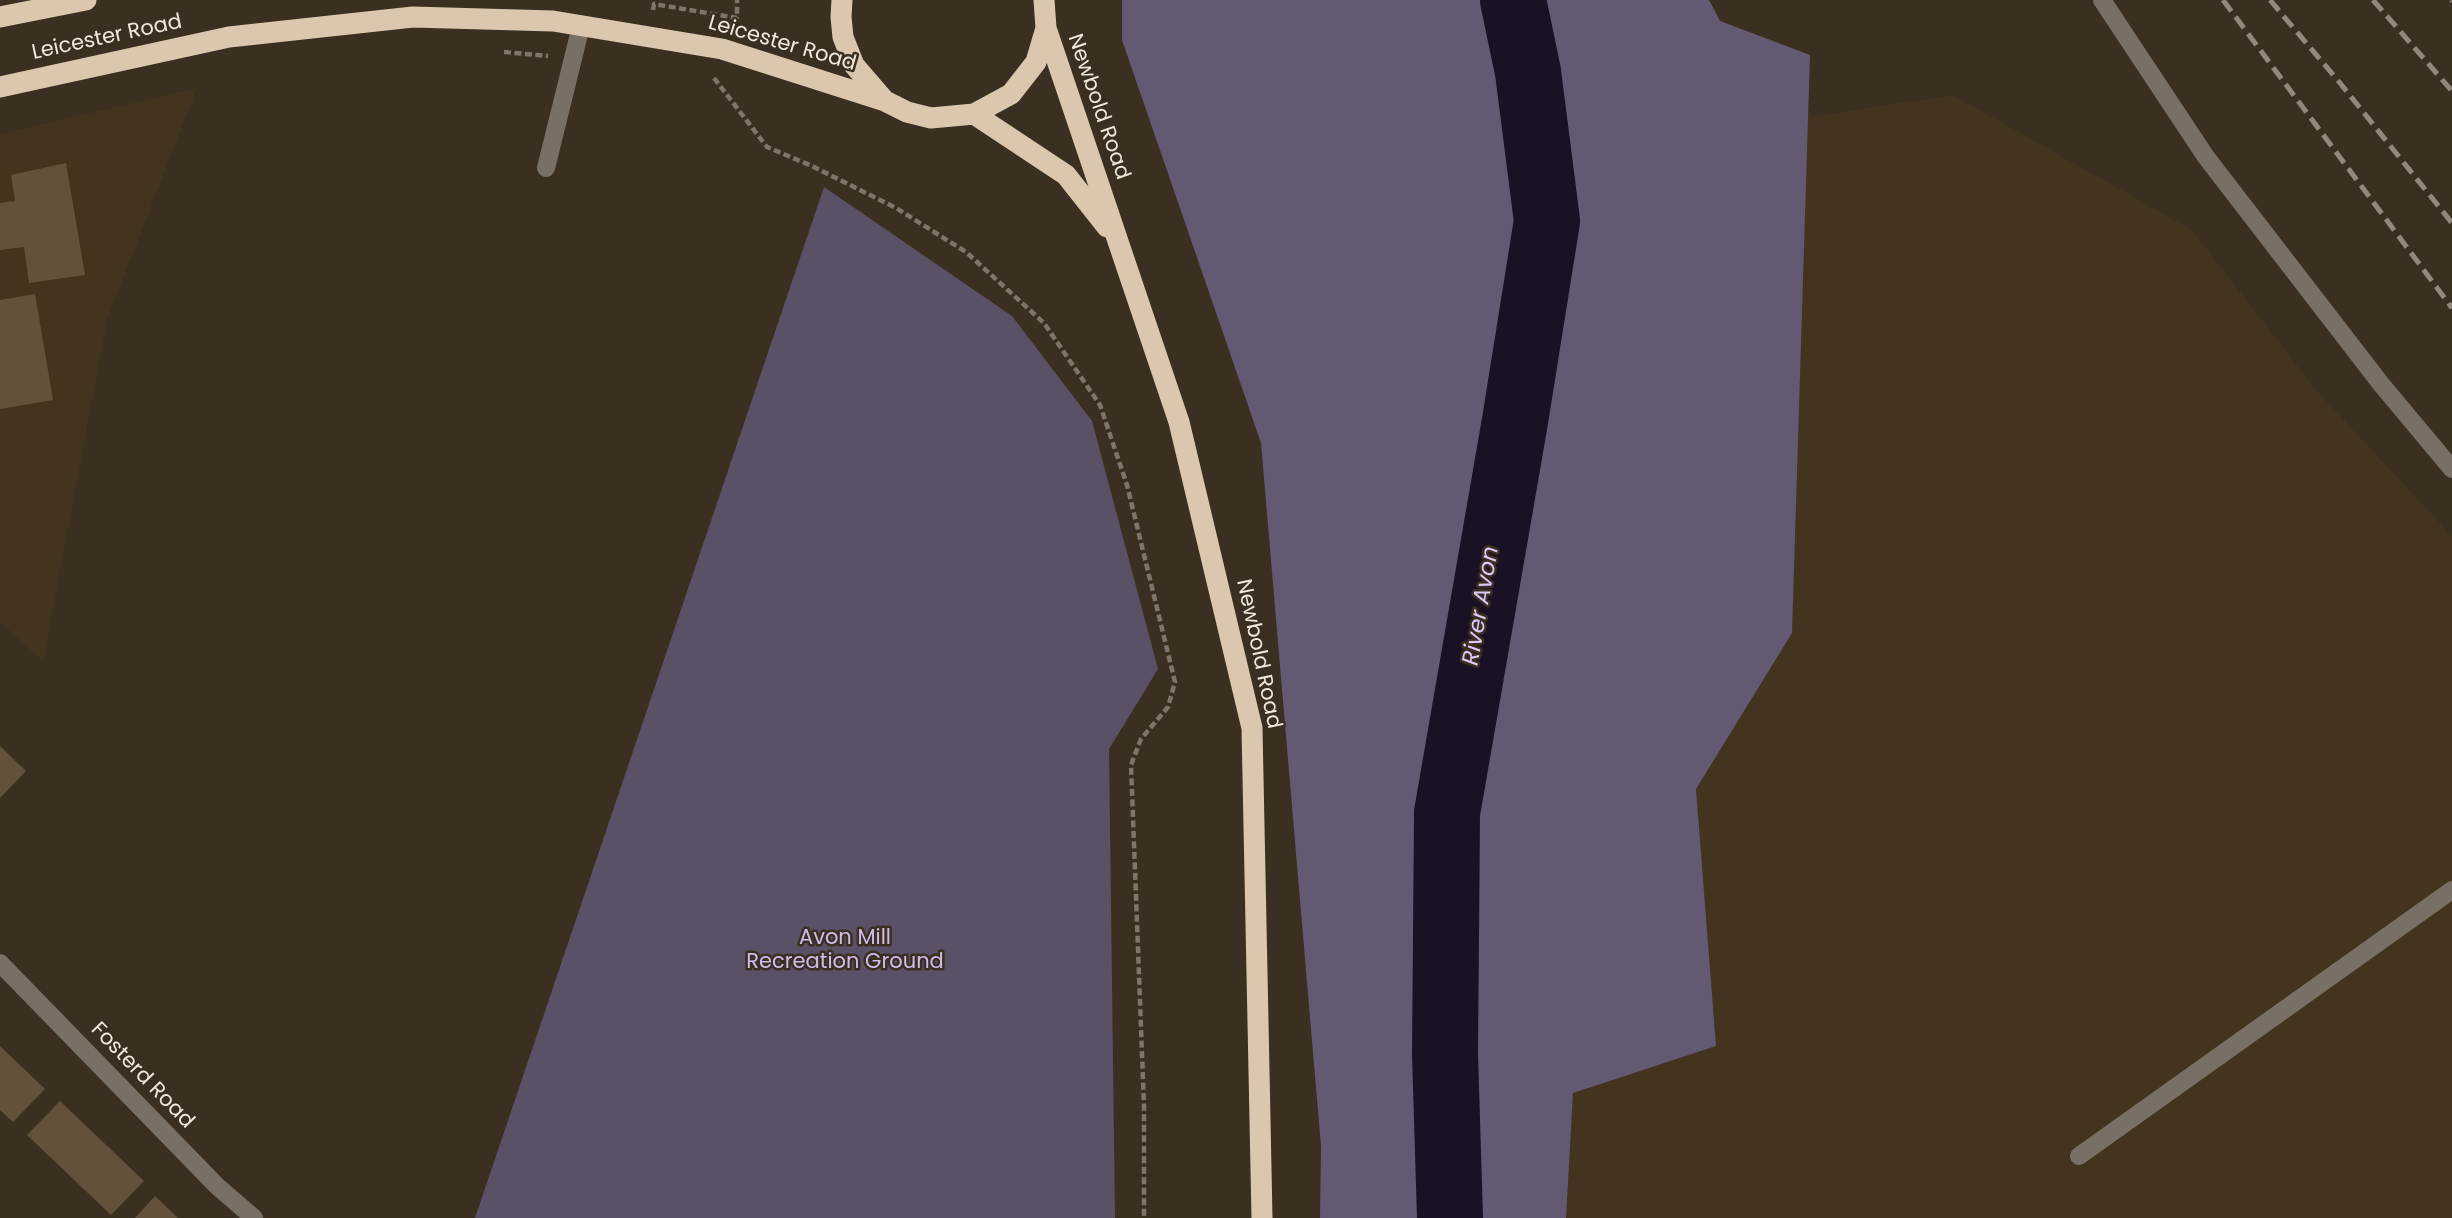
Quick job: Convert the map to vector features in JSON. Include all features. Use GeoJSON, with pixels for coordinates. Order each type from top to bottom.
{"type":"FeatureCollection","features":[{"type":"Feature","properties":{"kind":"highway","name":"Leicester Road"},"geometry":{"type":"LineString","coordinates":[[0,17],[86,0]]}},
{"type":"Feature","properties":{"kind":"highway"},"geometry":{"type":"LineString","coordinates":[[842,0],[843,37],[853,65],[885,100]]}},
{"type":"Feature","properties":{"kind":"highway"},"geometry":{"type":"LineString","coordinates":[[974,114],[1011,94],[1036,62],[1046,28],[1044,0]]}},
{"type":"Feature","properties":{"kind":"highway","name":"Leicester Road"},"geometry":{"type":"LineString","coordinates":[[0,87],[229,37],[413,17],[553,21],[722,49],[885,100],[907,112],[931,118],[974,114]]}},
{"type":"Feature","properties":{"kind":"highway","name":"Newbold Road"},"geometry":{"type":"LineString","coordinates":[[1046,28],[1179,422],[1252,728],[1262,1218]]}},
{"type":"Feature","properties":{"kind":"highway","name":"Newbold Road"},"geometry":{"type":"LineString","coordinates":[[974,114],[1066,175],[1118,240]]}},
{"type":"Feature","properties":{"kind":"street"},"geometry":{"type":"LineString","coordinates":[[2102,0],[2206,158],[2381,384],[2452,470]]}},
{"type":"Feature","properties":{"kind":"street"},"geometry":{"type":"LineString","coordinates":[[546,168],[581,26]]}},
{"type":"Feature","properties":{"kind":"street"},"geometry":{"type":"LineString","coordinates":[[2079,1156],[2452,890]]}},
{"type":"Feature","properties":{"kind":"street","name":"Fosterd Road"},"geometry":{"type":"LineString","coordinates":[[0,964],[217,1186],[254,1218]]}},
{"type":"Feature","properties":{"kind":"path"},"geometry":{"type":"LineString","coordinates":[[497,51],[574,58]]}},
{"type":"Feature","properties":{"kind":"path"},"geometry":{"type":"LineString","coordinates":[[711,75],[767,147],[896,208],[966,252],[1044,323],[1100,405],[1128,485],[1175,682],[1168,707],[1141,739],[1131,765],[1144,1106],[1144,1218]]}},
{"type":"Feature","properties":{"kind":"shaded area"},"geometry":{"type":"Polygon","coordinates":[[[1122,0],[1709,0],[1720,21],[1810,55],[1792,633],[1696,789],[1716,1046],[1573,1093],[1566,1218],[1320,1218],[1321,1146],[1261,443],[1122,40],[1122,0]]]}},
{"type":"Feature","properties":{"kind":"shaded area"},"geometry":{"type":"Polygon","coordinates":[[[197,88],[107,320],[43,661],[0,622],[0,134],[197,88]]]}},
{"type":"Feature","properties":{"kind":"shaded area"},"geometry":{"type":"Polygon","coordinates":[[[1953,95],[2192,230],[2316,390],[2452,536],[2452,1218],[1566,1218],[1573,1093],[1716,1045],[1696,789],[1792,633],[1808,117],[1953,95]]]}},
{"type":"Feature","properties":{"kind":"green space","name":"Avon Mill Recreation Ground"},"geometry":{"type":"Polygon","coordinates":[[[824,187],[1012,316],[1092,421],[1158,669],[1109,749],[1115,1218],[475,1218],[824,187]]]}},
{"type":"Feature","properties":{"kind":"building"},"geometry":{"type":"Polygon","coordinates":[[[66,163],[85,275],[29,283],[24,247],[0,250],[0,203],[15,201],[11,175],[66,163]]]}},
{"type":"Feature","properties":{"kind":"building"},"geometry":{"type":"Polygon","coordinates":[[[35,294],[53,400],[0,409],[0,300],[35,294]]]}},
{"type":"Feature","properties":{"kind":"building"},"geometry":{"type":"Polygon","coordinates":[[[0,746],[26,771],[0,798],[0,746]]]}},
{"type":"Feature","properties":{"kind":"building"},"geometry":{"type":"Polygon","coordinates":[[[0,1046],[45,1089],[13,1122],[0,1110],[0,1046]]]}},
{"type":"Feature","properties":{"kind":"building"},"geometry":{"type":"Polygon","coordinates":[[[60,1101],[144,1181],[111,1215],[27,1135],[60,1101]]]}},
{"type":"Feature","properties":{"kind":"building"},"geometry":{"type":"Polygon","coordinates":[[[155,1196],[178,1218],[135,1218],[155,1196]]]}},
{"type":"Feature","properties":{"kind":"waterway","name":"River Avon"},"geometry":{"type":"LineString","coordinates":[[1450,1218],[1445,1054],[1447,813],[1547,221],[1528,72],[1513,0]]}},
{"type":"Feature","properties":{"kind":"railway"},"geometry":{"type":"LineString","coordinates":[[2223,0],[2452,308]]}},
{"type":"Feature","properties":{"kind":"railway"},"geometry":{"type":"LineString","coordinates":[[2270,0],[2452,223]]}},
{"type":"Feature","properties":{"kind":"railway"},"geometry":{"type":"LineString","coordinates":[[2373,0],[2452,91]]}}]}
